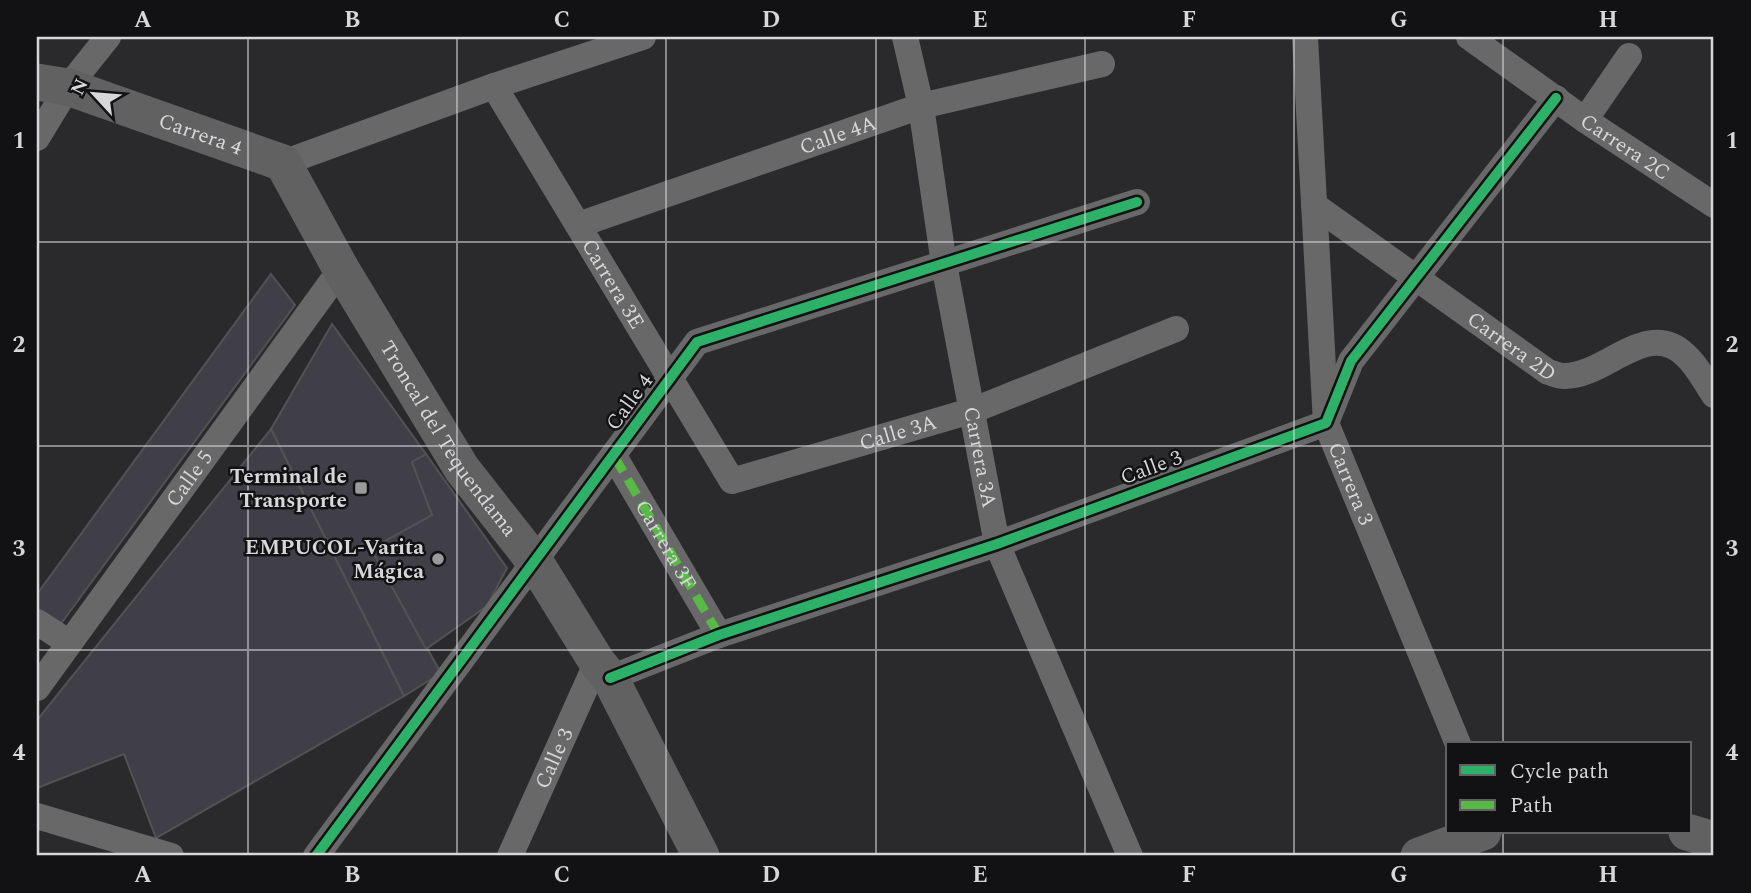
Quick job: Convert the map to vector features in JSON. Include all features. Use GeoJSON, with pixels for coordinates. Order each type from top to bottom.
{"type":"FeatureCollection","features":[{"type":"Feature","properties":{"kind":"main road","name":"Carrera 4"},"geometry":{"type":"LineString","coordinates":[[53,85],[283,163]]}},
{"type":"Feature","properties":{"kind":"main road","name":"Troncal del Tequendama"},"geometry":{"type":"LineString","coordinates":[[283,163],[341,269],[462,469],[535,562],[603,670],[701,856]]}},
{"type":"Feature","properties":{"kind":"main road"},"geometry":{"type":"LineString","coordinates":[[1692,833],[1714,840]]}},
{"type":"Feature","properties":{"kind":"main road"},"geometry":{"type":"LineString","coordinates":[[1419,856],[1478,834]]}},
{"type":"Feature","properties":{"kind":"street"},"geometry":{"type":"LineString","coordinates":[[37,138],[53,85],[108,37]]}},
{"type":"Feature","properties":{"kind":"street"},"geometry":{"type":"LineString","coordinates":[[283,163],[495,86],[643,37]]}},
{"type":"Feature","properties":{"kind":"street","name":"Carrera 3A"},"geometry":{"type":"LineString","coordinates":[[905,37],[921,106],[944,264],[998,544],[1130,856]]}},
{"type":"Feature","properties":{"kind":"street","name":"Carrera 3"},"geometry":{"type":"LineString","coordinates":[[1305,37],[1326,423],[1457,742]]}},
{"type":"Feature","properties":{"kind":"street","name":"Carrera 2C"},"geometry":{"type":"LineString","coordinates":[[1469,37],[1585,120],[1714,205]]}},
{"type":"Feature","properties":{"kind":"street"},"geometry":{"type":"LineString","coordinates":[[1585,120],[1629,56]]}},
{"type":"Feature","properties":{"kind":"street","name":"Calle 4A"},"geometry":{"type":"LineString","coordinates":[[578,225],[921,106],[1102,64]]}},
{"type":"Feature","properties":{"kind":"street","name":"Carrera 3E"},"geometry":{"type":"LineString","coordinates":[[495,86],[733,481]]}},
{"type":"Feature","properties":{"kind":"street"},"geometry":{"type":"LineString","coordinates":[[1326,423],[1351,361],[1556,98]]}},
{"type":"Feature","properties":{"kind":"street","name":"Calle 4"},"geometry":{"type":"LineString","coordinates":[[316,856],[696,342],[1137,202]]}},
{"type":"Feature","properties":{"kind":"street","name":"Carrera 2D"},"geometry":{"type":"LineString","coordinates":[[1314,205],[1548,372],[1564,376],[1585,371],[1650,342],[1672,345],[1686,355],[1714,395]]}},
{"type":"Feature","properties":{"kind":"street","name":"Calle 5"},"geometry":{"type":"LineString","coordinates":[[37,688],[341,269]]}},
{"type":"Feature","properties":{"kind":"street","name":"Calle 3A"},"geometry":{"type":"LineString","coordinates":[[733,481],[974,410],[1177,328]]}},
{"type":"Feature","properties":{"kind":"street","name":"Calle 3"},"geometry":{"type":"LineString","coordinates":[[510,856],[603,670],[998,544],[1326,423]]}},
{"type":"Feature","properties":{"kind":"street","name":"Carrera 3F"},"geometry":{"type":"LineString","coordinates":[[614,456],[719,635]]}},
{"type":"Feature","properties":{"kind":"street"},"geometry":{"type":"LineString","coordinates":[[37,622],[68,642]]}},
{"type":"Feature","properties":{"kind":"street"},"geometry":{"type":"LineString","coordinates":[[37,816],[171,856]]}},
{"type":"Feature","properties":{"kind":"building"},"geometry":{"type":"Polygon","coordinates":[[[271,274],[295,305],[49,640],[37,632],[37,594],[271,274]]]}},
{"type":"Feature","properties":{"kind":"building","name":"Terminal de Transporte"},"geometry":{"type":"Polygon","coordinates":[[[332,324],[426,454],[412,462],[432,515],[371,549],[441,673],[404,696],[271,429],[332,324]]]}},
{"type":"Feature","properties":{"kind":"building"},"geometry":{"type":"Polygon","coordinates":[[[271,429],[404,696],[156,838],[124,754],[37,788],[37,720],[271,429]]]}},
{"type":"Feature","properties":{"kind":"building","name":"EMPUCOL-Varita Mágica"},"geometry":{"type":"Polygon","coordinates":[[[426,454],[507,568],[487,606],[426,649],[371,549],[432,515],[412,462],[426,454]]]}},
{"type":"Feature","properties":{"kind":"marked path"},"geometry":{"type":"LineString","coordinates":[[614,456],[719,635]]}},
{"type":"Feature","properties":{"kind":"cycle path"},"geometry":{"type":"LineString","coordinates":[[610,678],[719,635],[997,544],[1326,423],[1351,361],[1556,98]]}},
{"type":"Feature","properties":{"kind":"cycle path"},"geometry":{"type":"LineString","coordinates":[[316,856],[697,342],[1137,202]]}},
{"type":"Feature","properties":{"kind":"place","name":"Terminal de Transporte"},"geometry":{"type":"Point","coordinates":[361,488]}},
{"type":"Feature","properties":{"kind":"place","name":"EMPUCOL-Varita Mágica"},"geometry":{"type":"Point","coordinates":[438,559]}}]}
